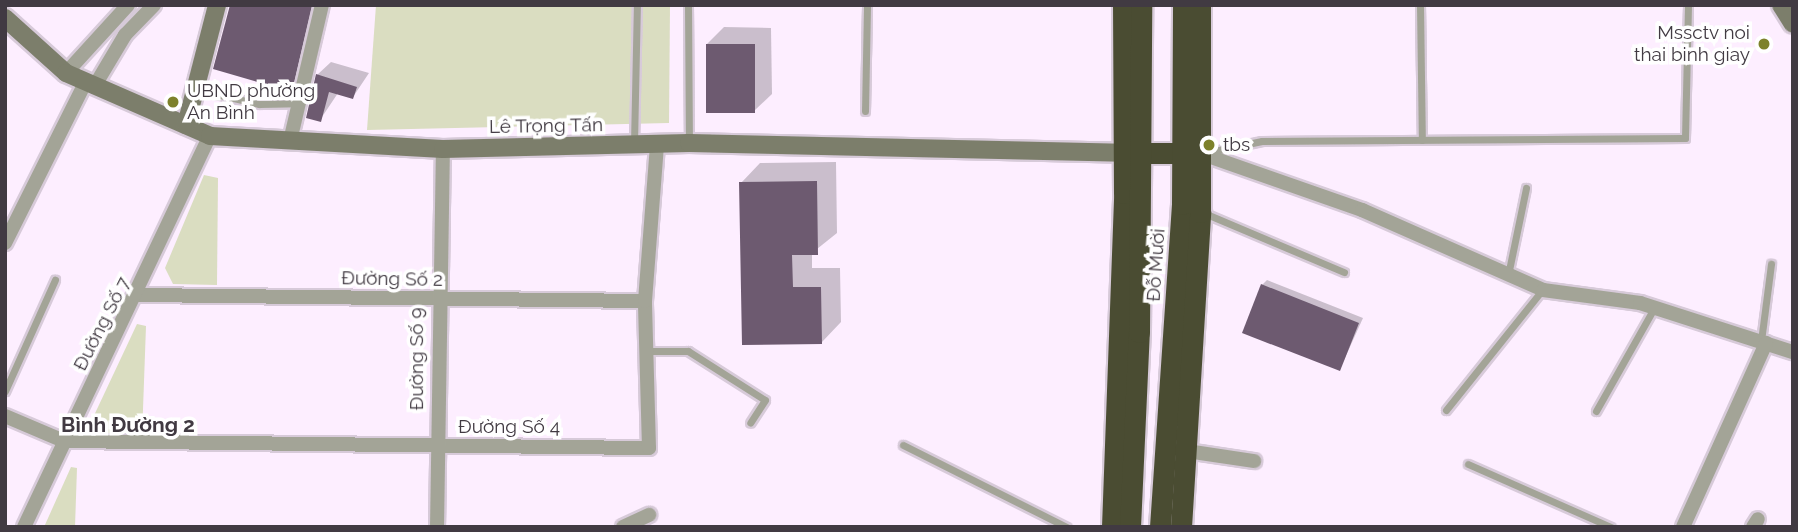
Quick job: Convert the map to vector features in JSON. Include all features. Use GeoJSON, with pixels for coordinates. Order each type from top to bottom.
{"type":"FeatureCollection","features":[{"type":"Feature","properties":{"kind":"highway","name":"Đỗ Mười"},"geometry":{"type":"LineString","coordinates":[[1123,5],[1132,153],[1130,527]]}},
{"type":"Feature","properties":{"kind":"highway","name":"Đỗ Mười"},"geometry":{"type":"LineString","coordinates":[[1112,527],[1141,5]]}},
{"type":"Feature","properties":{"kind":"highway","name":"Đỗ Mười"},"geometry":{"type":"LineString","coordinates":[[1181,527],[1200,212],[1192,153],[1183,5]]}},
{"type":"Feature","properties":{"kind":"highway","name":"Đỗ Mười"},"geometry":{"type":"LineString","coordinates":[[1160,527],[1192,153],[1200,5]]}},
{"type":"Feature","properties":{"kind":"highway"},"geometry":{"type":"LineString","coordinates":[[1132,153],[1192,153]]}},
{"type":"Feature","properties":{"kind":"street"},"geometry":{"type":"LineString","coordinates":[[66,73],[128,5]]}},
{"type":"Feature","properties":{"kind":"street"},"geometry":{"type":"LineString","coordinates":[[5,243],[90,85],[125,36],[154,5]]}},
{"type":"Feature","properties":{"kind":"street"},"geometry":{"type":"LineString","coordinates":[[186,125],[217,5]]}},
{"type":"Feature","properties":{"kind":"street"},"geometry":{"type":"LineString","coordinates":[[290,141],[322,5]]}},
{"type":"Feature","properties":{"kind":"street"},"geometry":{"type":"LineString","coordinates":[[1781,5],[1793,24]]}},
{"type":"Feature","properties":{"kind":"street","name":"Lê Trọng Tấn"},"geometry":{"type":"LineString","coordinates":[[5,18],[66,73],[210,136],[443,149],[689,143],[1132,153]]}},
{"type":"Feature","properties":{"kind":"street","name":"Đường Số 7"},"geometry":{"type":"LineString","coordinates":[[24,527],[64,441],[139,295],[210,136]]}},
{"type":"Feature","properties":{"kind":"street","name":"Đường Số 4"},"geometry":{"type":"LineString","coordinates":[[64,441],[649,448],[645,301],[657,144]]}},
{"type":"Feature","properties":{"kind":"street","name":"Đường Số 9"},"geometry":{"type":"LineString","coordinates":[[437,527],[436,299],[443,149]]}},
{"type":"Feature","properties":{"kind":"street"},"geometry":{"type":"LineString","coordinates":[[1192,153],[1362,210],[1543,290],[1654,307],[1793,352]]}},
{"type":"Feature","properties":{"kind":"street","name":"Đường Số 2"},"geometry":{"type":"LineString","coordinates":[[139,295],[645,301]]}},
{"type":"Feature","properties":{"kind":"street"},"geometry":{"type":"LineString","coordinates":[[1683,527],[1763,342]]}},
{"type":"Feature","properties":{"kind":"street"},"geometry":{"type":"LineString","coordinates":[[5,416],[64,441]]}},
{"type":"Feature","properties":{"kind":"street"},"geometry":{"type":"LineString","coordinates":[[1187,451],[1254,461]]}},
{"type":"Feature","properties":{"kind":"street"},"geometry":{"type":"LineString","coordinates":[[623,527],[649,515]]}},
{"type":"Feature","properties":{"kind":"lane"},"geometry":{"type":"LineString","coordinates":[[634,145],[636,5]]}},
{"type":"Feature","properties":{"kind":"lane"},"geometry":{"type":"LineString","coordinates":[[688,5],[689,143]]}},
{"type":"Feature","properties":{"kind":"lane"},"geometry":{"type":"LineString","coordinates":[[865,111],[867,5]]}},
{"type":"Feature","properties":{"kind":"lane"},"geometry":{"type":"LineString","coordinates":[[1420,5],[1422,140]]}},
{"type":"Feature","properties":{"kind":"lane"},"geometry":{"type":"LineString","coordinates":[[1192,153],[1236,142],[1685,138],[1688,5]]}},
{"type":"Feature","properties":{"kind":"lane"},"geometry":{"type":"LineString","coordinates":[[195,89],[259,104],[298,103]]}},
{"type":"Feature","properties":{"kind":"lane"},"geometry":{"type":"LineString","coordinates":[[1508,276],[1526,188]]}},
{"type":"Feature","properties":{"kind":"lane"},"geometry":{"type":"LineString","coordinates":[[1200,212],[1343,272]]}},
{"type":"Feature","properties":{"kind":"lane"},"geometry":{"type":"LineString","coordinates":[[1763,342],[1771,264]]}},
{"type":"Feature","properties":{"kind":"lane"},"geometry":{"type":"LineString","coordinates":[[5,391],[55,280]]}},
{"type":"Feature","properties":{"kind":"lane"},"geometry":{"type":"LineString","coordinates":[[1446,410],[1543,290]]}},
{"type":"Feature","properties":{"kind":"lane"},"geometry":{"type":"LineString","coordinates":[[1595,411],[1654,307]]}},
{"type":"Feature","properties":{"kind":"lane"},"geometry":{"type":"LineString","coordinates":[[646,351],[688,351],[765,400],[750,423]]}},
{"type":"Feature","properties":{"kind":"lane"},"geometry":{"type":"LineString","coordinates":[[903,445],[1067,527]]}},
{"type":"Feature","properties":{"kind":"lane"},"geometry":{"type":"LineString","coordinates":[[1468,464],[1611,527]]}},
{"type":"Feature","properties":{"kind":"green space"},"geometry":{"type":"Polygon","coordinates":[[[376,5],[670,5],[669,123],[367,130],[376,5]]]}},
{"type":"Feature","properties":{"kind":"green space"},"geometry":{"type":"Polygon","coordinates":[[[204,175],[218,178],[217,285],[173,284],[165,268],[204,175]]]}},
{"type":"Feature","properties":{"kind":"green space"},"geometry":{"type":"Polygon","coordinates":[[[137,324],[146,326],[142,437],[95,436],[90,424],[137,324]]]}},
{"type":"Feature","properties":{"kind":"green space"},"geometry":{"type":"Polygon","coordinates":[[[71,467],[77,468],[75,527],[44,527],[71,467]]]}},
{"type":"Feature","properties":{"kind":"building"},"geometry":{"type":"Polygon","coordinates":[[[230,5],[312,5],[292,92],[213,69],[230,5]]]}},
{"type":"Feature","properties":{"kind":"building"},"geometry":{"type":"Polygon","coordinates":[[[706,44],[755,44],[755,113],[706,113],[706,44]]]}},
{"type":"Feature","properties":{"kind":"building"},"geometry":{"type":"Polygon","coordinates":[[[316,74],[357,87],[353,99],[329,92],[321,122],[306,118],[316,74]]]}},
{"type":"Feature","properties":{"kind":"building"},"geometry":{"type":"Polygon","coordinates":[[[817,181],[818,255],[792,255],[793,287],[821,287],[822,344],[742,345],[739,182],[817,181]]]}},
{"type":"Feature","properties":{"kind":"building"},"geometry":{"type":"Polygon","coordinates":[[[1261,284],[1359,323],[1340,371],[1242,333],[1261,284]]]}},
{"type":"Feature","properties":{"kind":"place","name":"Mssctv noi thai binh giay"},"geometry":{"type":"Point","coordinates":[1764,44]}},
{"type":"Feature","properties":{"kind":"place","name":"UBND phường An Bình"},"geometry":{"type":"Point","coordinates":[173,102]}},
{"type":"Feature","properties":{"kind":"place","name":"tbs"},"geometry":{"type":"Point","coordinates":[1209,145]}},
{"type":"Feature","properties":{"kind":"district","name":"Bình Đường 2"},"geometry":{"type":"Point","coordinates":[128,425]}}]}
